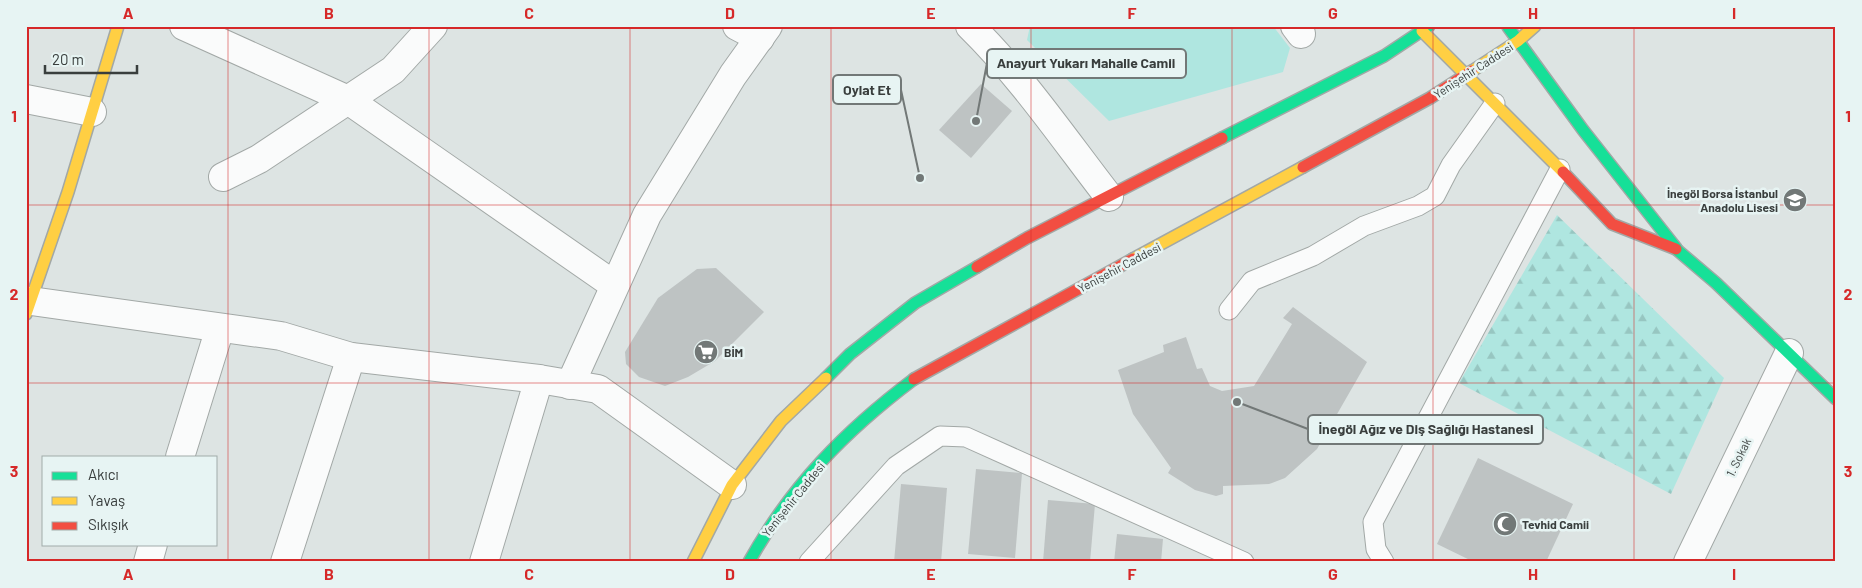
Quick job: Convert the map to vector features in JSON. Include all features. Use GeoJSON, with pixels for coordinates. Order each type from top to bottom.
{"type":"FeatureCollection","features":[{"type":"Feature","properties":{"kind":"main road"},"geometry":{"type":"LineString","coordinates":[[28,308],[68,192],[118,26]]}},
{"type":"Feature","properties":{"kind":"main road"},"geometry":{"type":"LineString","coordinates":[[1508,26],[1583,130],[1676,249],[1716,283],[1836,400]]}},
{"type":"Feature","properties":{"kind":"main road","name":"Yenişehir Caddesi"},"geometry":{"type":"LineString","coordinates":[[749,562],[762,538],[805,481],[858,423],[920,373],[1280,181],[1430,98],[1518,41],[1535,26]]}},
{"type":"Feature","properties":{"kind":"main road"},"geometry":{"type":"LineString","coordinates":[[693,562],[732,485],[788,414],[850,354],[915,303],[1027,238],[1384,56],[1425,29],[1466,74],[1612,224],[1676,249]]}},
{"type":"Feature","properties":{"kind":"street"},"geometry":{"type":"LineString","coordinates":[[184,26],[348,100],[614,285]]}},
{"type":"Feature","properties":{"kind":"street"},"geometry":{"type":"LineString","coordinates":[[223,177],[259,159],[393,70],[433,26]]}},
{"type":"Feature","properties":{"kind":"street"},"geometry":{"type":"LineString","coordinates":[[980,29],[1109,197]]}},
{"type":"Feature","properties":{"kind":"street"},"geometry":{"type":"LineString","coordinates":[[570,385],[647,215],[734,74],[755,30]]}},
{"type":"Feature","properties":{"kind":"street"},"geometry":{"type":"LineString","coordinates":[[26,99],[92,112]]}},
{"type":"Feature","properties":{"kind":"street"},"geometry":{"type":"LineString","coordinates":[[28,308],[281,336],[351,356],[539,379],[598,389],[732,485]]}},
{"type":"Feature","properties":{"kind":"street"},"geometry":{"type":"LineString","coordinates":[[180,456],[220,328]]}},
{"type":"Feature","properties":{"kind":"street","name":"1. Sokak"},"geometry":{"type":"LineString","coordinates":[[1688,562],[1789,353]]}},
{"type":"Feature","properties":{"kind":"street"},"geometry":{"type":"LineString","coordinates":[[285,562],[351,356]]}},
{"type":"Feature","properties":{"kind":"street"},"geometry":{"type":"LineString","coordinates":[[484,562],[539,379]]}},
{"type":"Feature","properties":{"kind":"street"},"geometry":{"type":"LineString","coordinates":[[148,562],[152,546]]}},
{"type":"Feature","properties":{"kind":"lane"},"geometry":{"type":"LineString","coordinates":[[1229,310],[1252,281],[1313,256],[1364,226],[1418,206],[1436,196],[1451,165],[1495,103]]}},
{"type":"Feature","properties":{"kind":"lane"},"geometry":{"type":"LineString","coordinates":[[1384,562],[1376,549],[1373,522],[1560,169]]}},
{"type":"Feature","properties":{"kind":"lane"},"geometry":{"type":"LineString","coordinates":[[809,562],[896,466],[940,436],[966,437],[1244,562]]}},
{"type":"Feature","properties":{"kind":"green space"},"geometry":{"type":"Polygon","coordinates":[[[1030,26],[1273,26],[1290,48],[1283,72],[1109,121],[1027,40],[1030,26]]]}},
{"type":"Feature","properties":{"kind":"green space"},"geometry":{"type":"Polygon","coordinates":[[[1557,215],[1724,378],[1671,494],[1459,383],[1557,215]]]}},
{"type":"Feature","properties":{"kind":"building"},"geometry":{"type":"Polygon","coordinates":[[[981,84],[1012,111],[971,158],[939,130],[981,84]]]}},
{"type":"Feature","properties":{"kind":"building"},"geometry":{"type":"Polygon","coordinates":[[[716,268],[764,312],[715,361],[688,377],[665,386],[639,377],[626,364],[625,352],[658,298],[697,269],[716,268]]]}},
{"type":"Feature","properties":{"kind":"building"},"geometry":{"type":"Polygon","coordinates":[[[1293,307],[1367,362],[1317,449],[1285,478],[1269,484],[1223,486],[1223,494],[1216,496],[1195,490],[1168,473],[1171,468],[1133,414],[1118,370],[1164,352],[1163,345],[1186,337],[1197,369],[1202,368],[1210,386],[1222,391],[1254,386],[1292,324],[1283,318],[1293,307]]]}},
{"type":"Feature","properties":{"kind":"building","name":"Tevhid Camii"},"geometry":{"type":"Polygon","coordinates":[[[1478,458],[1573,504],[1546,562],[1474,562],[1437,544],[1478,458]]]}},
{"type":"Feature","properties":{"kind":"building"},"geometry":{"type":"Polygon","coordinates":[[[976,469],[1022,473],[1015,558],[968,554],[976,469]]]}},
{"type":"Feature","properties":{"kind":"building"},"geometry":{"type":"Polygon","coordinates":[[[901,484],[947,488],[941,562],[894,562],[901,484]]]}},
{"type":"Feature","properties":{"kind":"building"},"geometry":{"type":"Polygon","coordinates":[[[1048,500],[1095,504],[1090,562],[1043,562],[1048,500]]]}},
{"type":"Feature","properties":{"kind":"building"},"geometry":{"type":"Polygon","coordinates":[[[1117,534],[1163,539],[1161,562],[1114,562],[1117,534]]]}},
{"type":"Feature","properties":{"kind":"traffic: fast"},"geometry":{"type":"LineString","coordinates":[[1222,138],[1384,56],[1429,26]]}},
{"type":"Feature","properties":{"kind":"traffic: fast"},"geometry":{"type":"LineString","coordinates":[[1508,27],[1583,130],[1676,248]]}},
{"type":"Feature","properties":{"kind":"traffic: fast"},"geometry":{"type":"LineString","coordinates":[[1676,249],[1716,283],[1836,399]]}},
{"type":"Feature","properties":{"kind":"traffic: fast"},"geometry":{"type":"LineString","coordinates":[[826,378],[850,354],[915,303],[977,267]]}},
{"type":"Feature","properties":{"kind":"traffic: fast"},"geometry":{"type":"LineString","coordinates":[[749,562],[765,534],[801,484],[865,419],[914,379]]}},
{"type":"Feature","properties":{"kind":"traffic: slow"},"geometry":{"type":"LineString","coordinates":[[26,314],[68,192],[118,26]]}},
{"type":"Feature","properties":{"kind":"traffic: slow"},"geometry":{"type":"LineString","coordinates":[[1472,71],[1518,41],[1535,26]]}},
{"type":"Feature","properties":{"kind":"traffic: slow"},"geometry":{"type":"LineString","coordinates":[[1422,31],[1563,172]]}},
{"type":"Feature","properties":{"kind":"traffic: slow"},"geometry":{"type":"LineString","coordinates":[[1133,259],[1303,167]]}},
{"type":"Feature","properties":{"kind":"traffic: slow"},"geometry":{"type":"LineString","coordinates":[[693,562],[732,485],[781,421],[826,378]]}},
{"type":"Feature","properties":{"kind":"traffic: jam"},"geometry":{"type":"LineString","coordinates":[[1303,167],[1430,98],[1472,71]]}},
{"type":"Feature","properties":{"kind":"traffic: jam"},"geometry":{"type":"LineString","coordinates":[[977,267],[1027,238],[1222,138]]}},
{"type":"Feature","properties":{"kind":"traffic: jam"},"geometry":{"type":"LineString","coordinates":[[1563,172],[1612,224],[1676,249]]}},
{"type":"Feature","properties":{"kind":"traffic: jam"},"geometry":{"type":"LineString","coordinates":[[914,379],[1133,259]]}},
{"type":"Feature","properties":{"kind":"place","name":"Anayurt Yukarı Mahalle Camii"},"geometry":{"type":"Point","coordinates":[976,121]}},
{"type":"Feature","properties":{"kind":"place","name":"Oylat Et"},"geometry":{"type":"Point","coordinates":[920,178]}},
{"type":"Feature","properties":{"kind":"place","name":"İnegöl Borsa İstanbul Anadolu Lisesi"},"geometry":{"type":"Point","coordinates":[1795,200]}},
{"type":"Feature","properties":{"kind":"place","name":"BİM"},"geometry":{"type":"Point","coordinates":[706,352]}},
{"type":"Feature","properties":{"kind":"place","name":"İnegöl Ağız ve Diş Sağlığı Hastanesi"},"geometry":{"type":"Point","coordinates":[1237,402]}},
{"type":"Feature","properties":{"kind":"place","name":"Tevhid Camii"},"geometry":{"type":"Point","coordinates":[1505,524]}}]}
